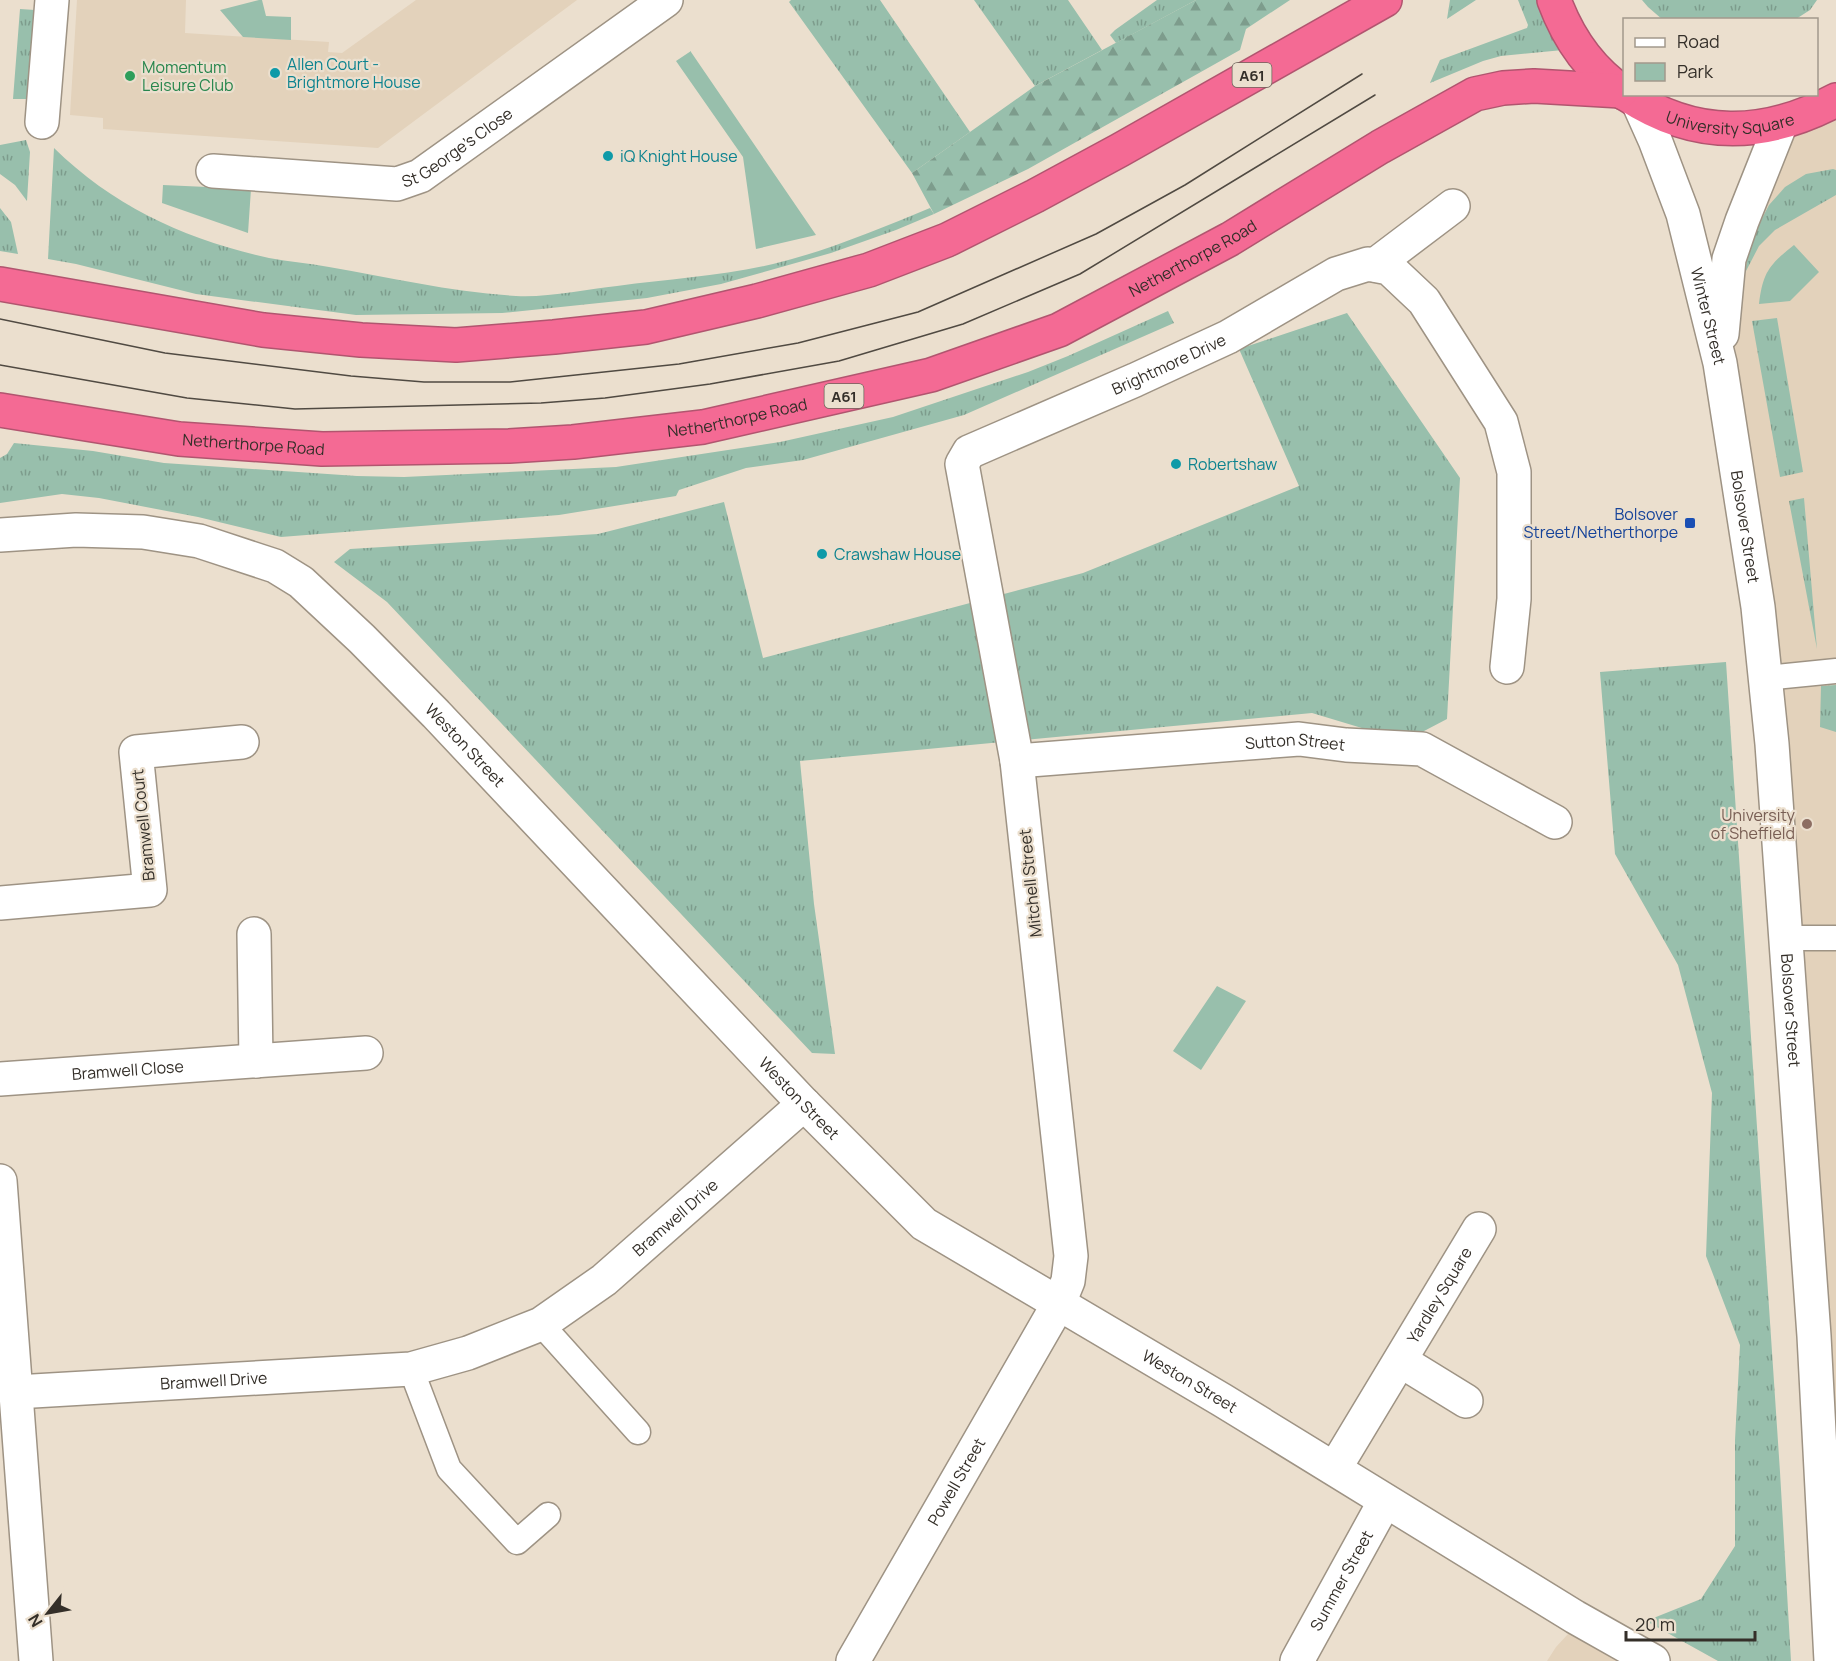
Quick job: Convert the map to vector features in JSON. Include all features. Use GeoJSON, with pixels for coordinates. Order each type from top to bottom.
{"type":"FeatureCollection","features":[{"type":"Feature","properties":{"kind":"highway","name":"A61"},"geometry":{"type":"LineString","coordinates":[[0,284],[264,330],[361,340],[456,345],[646,327],[757,301],[848,276],[947,240],[1120,150],[1385,0]]}},
{"type":"Feature","properties":{"kind":"highway","name":"University Square"},"geometry":{"type":"LineString","coordinates":[[1554,0],[1570,34],[1584,56],[1602,75],[1623,92]]}},
{"type":"Feature","properties":{"kind":"highway","name":"Netherthorpe Road"},"geometry":{"type":"LineString","coordinates":[[0,410],[178,439],[322,448],[530,445],[703,427],[931,375],[1059,330],[1230,239],[1380,147],[1475,94],[1503,88],[1534,86],[1623,95]]}},
{"type":"Feature","properties":{"kind":"highway","name":"University Square"},"geometry":{"type":"LineString","coordinates":[[1629,96],[1660,114],[1683,122],[1707,127],[1757,128],[1781,123],[1815,111],[1836,99]]}},
{"type":"Feature","properties":{"kind":"street"},"geometry":{"type":"LineString","coordinates":[[42,122],[52,0]]}},
{"type":"Feature","properties":{"kind":"street","name":"St George's Close"},"geometry":{"type":"LineString","coordinates":[[213,171],[397,184],[420,176],[654,3]]}},
{"type":"Feature","properties":{"kind":"street","name":"Winter Street"},"geometry":{"type":"LineString","coordinates":[[1628,96],[1655,140],[1683,214],[1720,363]]}},
{"type":"Feature","properties":{"kind":"street","name":"Winter Street"},"geometry":{"type":"LineString","coordinates":[[1720,363],[1729,259],[1781,123]]}},
{"type":"Feature","properties":{"kind":"street","name":"Brightmore Drive"},"geometry":{"type":"LineString","coordinates":[[963,464],[969,452],[1136,380],[1228,337],[1336,274],[1368,264],[1375,265],[1453,206]]}},
{"type":"Feature","properties":{"kind":"street"},"geometry":{"type":"LineString","coordinates":[[1375,265],[1389,268],[1424,301],[1501,422],[1514,472],[1514,599],[1507,667]]}},
{"type":"Feature","properties":{"kind":"street","name":"Bolsover Street"},"geometry":{"type":"LineString","coordinates":[[1720,363],[1758,607],[1766,678],[1814,1336],[1831,1661]]}},
{"type":"Feature","properties":{"kind":"street","name":"Mitchell Street"},"geometry":{"type":"LineString","coordinates":[[963,464],[1017,761],[1071,1256],[1068,1281],[1059,1303]]}},
{"type":"Feature","properties":{"kind":"street","name":"Weston Street"},"geometry":{"type":"LineString","coordinates":[[0,535],[76,530],[143,532],[199,542],[275,566],[301,582],[362,639],[436,714],[804,1104],[924,1224],[1335,1468],[1575,1617],[1653,1661]]}},
{"type":"Feature","properties":{"kind":"street","name":"Sutton Street"},"geometry":{"type":"LineString","coordinates":[[1017,761],[1299,739],[1346,745],[1422,749],[1556,822]]}},
{"type":"Feature","properties":{"kind":"street","name":"Bramwell Court"},"geometry":{"type":"LineString","coordinates":[[0,903],[150,890],[136,752],[242,742]]}},
{"type":"Feature","properties":{"kind":"street"},"geometry":{"type":"LineString","coordinates":[[254,934],[256,1061]]}},
{"type":"Feature","properties":{"kind":"street","name":"Bramwell Close"},"geometry":{"type":"LineString","coordinates":[[0,1078],[366,1053]]}},
{"type":"Feature","properties":{"kind":"street","name":"Bramwell Drive"},"geometry":{"type":"LineString","coordinates":[[16,1392],[411,1369],[468,1353],[541,1324],[604,1280],[804,1104]]}},
{"type":"Feature","properties":{"kind":"street"},"geometry":{"type":"LineString","coordinates":[[0,1181],[16,1392],[10,1451],[36,1661]]}},
{"type":"Feature","properties":{"kind":"street","name":"Yardley Square"},"geometry":{"type":"LineString","coordinates":[[1335,1468],[1479,1229]]}},
{"type":"Feature","properties":{"kind":"street","name":"Powell Street"},"geometry":{"type":"LineString","coordinates":[[854,1661],[1059,1303]]}},
{"type":"Feature","properties":{"kind":"street","name":"Yardley Square"},"geometry":{"type":"LineString","coordinates":[[1401,1361],[1466,1401]]}},
{"type":"Feature","properties":{"kind":"street","name":"Summer Street"},"geometry":{"type":"LineString","coordinates":[[1297,1661],[1385,1501]]}},
{"type":"Feature","properties":{"kind":"lane"},"geometry":{"type":"LineString","coordinates":[[1766,678],[1836,671]]}},
{"type":"Feature","properties":{"kind":"lane"},"geometry":{"type":"LineString","coordinates":[[1785,938],[1836,938]]}},
{"type":"Feature","properties":{"kind":"lane"},"geometry":{"type":"LineString","coordinates":[[541,1324],[638,1432]]}},
{"type":"Feature","properties":{"kind":"lane"},"geometry":{"type":"LineString","coordinates":[[411,1369],[449,1470],[517,1542],[548,1515]]}},
{"type":"Feature","properties":{"kind":"shaded area","name":"Allen Court - Brightmore House"},"geometry":{"type":"Polygon","coordinates":[[[77,0],[186,0],[185,33],[329,42],[328,52],[342,53],[416,0],[577,0],[378,148],[103,129],[103,118],[70,115],[77,0]]]}},
{"type":"Feature","properties":{"kind":"shaded area","name":"University of Sheffield"},"geometry":{"type":"Polygon","coordinates":[[[1836,100],[1836,1661],[1725,290],[1798,118],[1836,100]]]}},
{"type":"Feature","properties":{"kind":"shaded area"},"geometry":{"type":"Polygon","coordinates":[[[1581,1620],[1653,1661],[1547,1661],[1556,1647],[1581,1620]]]}},
{"type":"Feature","properties":{"kind":"green space"},"geometry":{"type":"Polygon","coordinates":[[[262,0],[266,16],[291,17],[291,40],[243,37],[220,10],[262,0]]]}},
{"type":"Feature","properties":{"kind":"green space"},"geometry":{"type":"Polygon","coordinates":[[[791,0],[880,0],[970,132],[912,173],[789,2],[791,0]]]}},
{"type":"Feature","properties":{"kind":"green space"},"geometry":{"type":"Polygon","coordinates":[[[974,0],[1068,0],[1102,50],[1035,86],[974,0]]]}},
{"type":"Feature","properties":{"kind":"green space"},"geometry":{"type":"Polygon","coordinates":[[[1157,0],[1196,0],[1116,43],[1110,35],[1157,0]]]}},
{"type":"Feature","properties":{"kind":"green space"},"geometry":{"type":"Polygon","coordinates":[[[1196,0],[1290,0],[1246,29],[1240,50],[1028,169],[934,214],[912,173],[1035,86],[1196,0]]]}},
{"type":"Feature","properties":{"kind":"green space"},"geometry":{"type":"Polygon","coordinates":[[[1450,0],[1476,0],[1447,19],[1450,0]]]}},
{"type":"Feature","properties":{"kind":"green space"},"geometry":{"type":"Polygon","coordinates":[[[1518,0],[1541,0],[1563,50],[1501,56],[1430,83],[1440,60],[1527,28],[1528,25],[1518,0]]]}},
{"type":"Feature","properties":{"kind":"green space"},"geometry":{"type":"Polygon","coordinates":[[[1642,0],[1817,0],[1810,10],[1798,18],[1661,18],[1642,0]]]}},
{"type":"Feature","properties":{"kind":"green space"},"geometry":{"type":"Polygon","coordinates":[[[20,9],[35,10],[28,99],[13,99],[20,9]]]}},
{"type":"Feature","properties":{"kind":"green space"},"geometry":{"type":"Polygon","coordinates":[[[691,51],[816,235],[756,249],[743,157],[676,61],[691,51]]]}},
{"type":"Feature","properties":{"kind":"green space"},"geometry":{"type":"Polygon","coordinates":[[[26,140],[30,152],[27,201],[15,185],[0,174],[0,145],[26,140]]]}},
{"type":"Feature","properties":{"kind":"green space"},"geometry":{"type":"Polygon","coordinates":[[[54,148],[101,188],[127,204],[209,242],[276,259],[445,288],[516,296],[553,295],[754,268],[833,246],[930,208],[934,214],[831,253],[721,284],[647,298],[502,313],[356,315],[196,294],[48,259],[54,148]]]}},
{"type":"Feature","properties":{"kind":"green space"},"geometry":{"type":"Polygon","coordinates":[[[1836,170],[1836,195],[1775,230],[1759,246],[1745,273],[1750,242],[1769,205],[1785,187],[1806,174],[1836,170]]]}},
{"type":"Feature","properties":{"kind":"green space"},"geometry":{"type":"Polygon","coordinates":[[[163,185],[251,189],[248,233],[162,203],[163,185]]]}},
{"type":"Feature","properties":{"kind":"green space"},"geometry":{"type":"Polygon","coordinates":[[[0,208],[11,222],[18,254],[0,251],[0,208]]]}},
{"type":"Feature","properties":{"kind":"green space"},"geometry":{"type":"Polygon","coordinates":[[[1794,245],[1819,272],[1790,301],[1759,304],[1765,277],[1769,270],[1794,245]]]}},
{"type":"Feature","properties":{"kind":"green space"},"geometry":{"type":"Polygon","coordinates":[[[1168,311],[1174,323],[964,415],[803,460],[746,468],[679,490],[676,496],[559,515],[281,537],[198,517],[99,498],[62,494],[0,503],[0,458],[7,454],[14,443],[93,451],[164,463],[404,477],[616,467],[780,442],[893,417],[1028,372],[1168,311]]]}},
{"type":"Feature","properties":{"kind":"green space"},"geometry":{"type":"Polygon","coordinates":[[[1347,313],[1460,478],[1447,719],[1405,741],[1312,713],[800,761],[814,904],[835,1054],[812,1053],[387,602],[334,562],[350,549],[598,534],[724,502],[763,658],[1083,573],[1299,486],[1239,349],[1347,313]]]}},
{"type":"Feature","properties":{"kind":"green space"},"geometry":{"type":"Polygon","coordinates":[[[1777,318],[1803,472],[1780,477],[1752,321],[1777,318]]]}},
{"type":"Feature","properties":{"kind":"green space"},"geometry":{"type":"Polygon","coordinates":[[[1804,498],[1817,649],[1789,501],[1804,498]]]}},
{"type":"Feature","properties":{"kind":"green space"},"geometry":{"type":"Polygon","coordinates":[[[1726,662],[1791,1661],[1718,1661],[1646,1621],[1701,1599],[1735,1546],[1735,1440],[1740,1345],[1706,1256],[1712,1093],[1678,965],[1615,854],[1600,672],[1726,662]]]}},
{"type":"Feature","properties":{"kind":"green space"},"geometry":{"type":"Polygon","coordinates":[[[1836,685],[1836,732],[1820,727],[1821,686],[1836,685]]]}},
{"type":"Feature","properties":{"kind":"green space"},"geometry":{"type":"Polygon","coordinates":[[[1217,986],[1246,1001],[1201,1070],[1173,1051],[1217,986]]]}},
{"type":"Feature","properties":{"kind":"tram line"},"geometry":{"type":"LineString","coordinates":[[0,319],[165,353],[351,376],[424,382],[510,382],[679,364],[798,343],[918,312],[1096,234],[1185,185],[1362,74]]}},
{"type":"Feature","properties":{"kind":"tram line"},"geometry":{"type":"LineString","coordinates":[[0,365],[187,398],[295,409],[541,403],[605,398],[710,384],[839,361],[963,324],[1080,274],[1375,95]]}},
{"type":"Feature","properties":{"kind":"place","name":"Allen Court - Brightmore House"},"geometry":{"type":"Point","coordinates":[275,73]}},
{"type":"Feature","properties":{"kind":"place","name":"Momentum Leisure Club"},"geometry":{"type":"Point","coordinates":[130,76]}},
{"type":"Feature","properties":{"kind":"place","name":"iQ Knight House"},"geometry":{"type":"Point","coordinates":[608,156]}},
{"type":"Feature","properties":{"kind":"place","name":"Robertshaw"},"geometry":{"type":"Point","coordinates":[1176,464]}},
{"type":"Feature","properties":{"kind":"place","name":"Bolsover Street/Netherthorpe"},"geometry":{"type":"Point","coordinates":[1690,523]}},
{"type":"Feature","properties":{"kind":"place","name":"Crawshaw House"},"geometry":{"type":"Point","coordinates":[822,554]}},
{"type":"Feature","properties":{"kind":"place","name":"University of Sheffield"},"geometry":{"type":"Point","coordinates":[1807,824]}}]}
